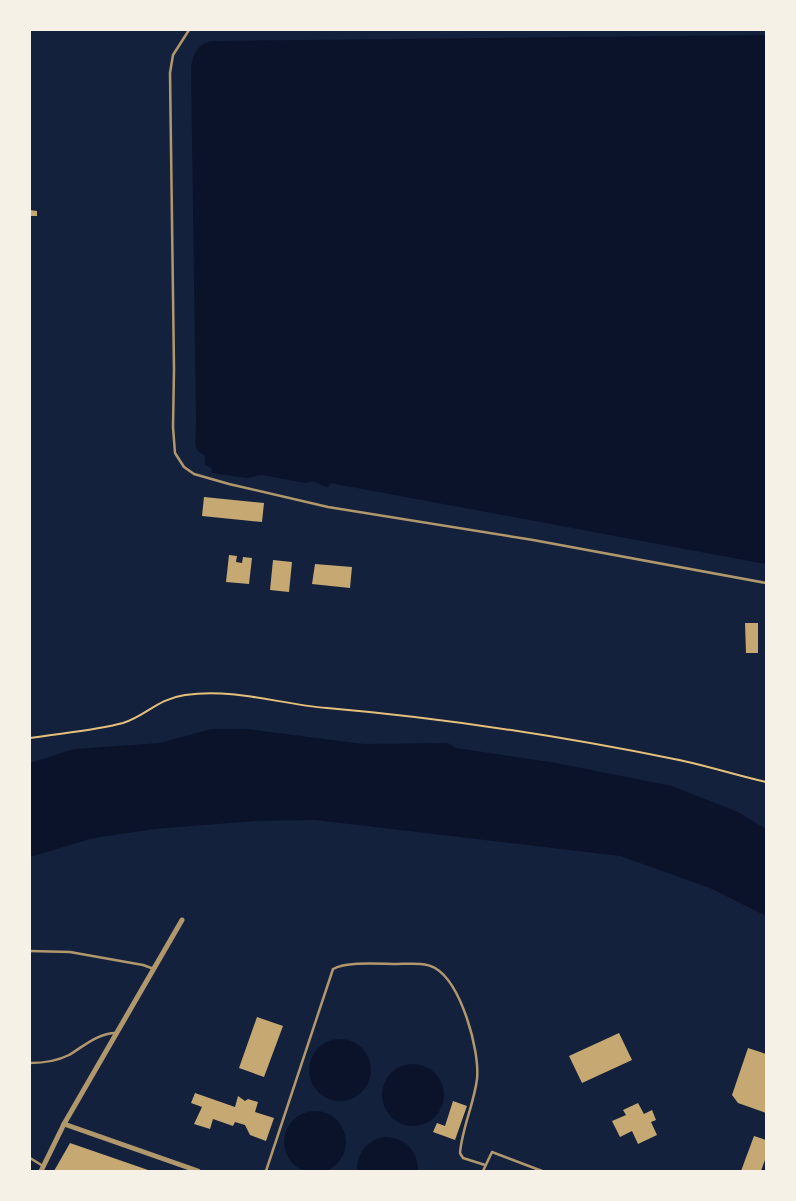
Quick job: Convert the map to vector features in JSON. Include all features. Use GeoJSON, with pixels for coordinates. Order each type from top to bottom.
{"type":"FeatureCollection","features":[{"type":"Feature","properties":{"kind":"street"},"geometry":{"type":"LineString","coordinates":[[42,1168],[64,1124],[182,920]]}},
{"type":"Feature","properties":{"kind":"street"},"geometry":{"type":"LineString","coordinates":[[64,1124],[198,1171]]}},
{"type":"Feature","properties":{"kind":"lane"},"geometry":{"type":"LineString","coordinates":[[189,30],[173,54],[170,73],[173,427],[175,453],[184,467],[194,474],[319,505],[533,540],[766,583]]}},
{"type":"Feature","properties":{"kind":"lane"},"geometry":{"type":"LineString","coordinates":[[30,951],[70,952],[143,965],[154,969]]}},
{"type":"Feature","properties":{"kind":"lane"},"geometry":{"type":"LineString","coordinates":[[266,1171],[333,969],[342,966],[370,964],[418,964],[434,967],[444,976],[458,998],[473,1032],[477,1054],[475,1094],[460,1153],[463,1158],[485,1165]]}},
{"type":"Feature","properties":{"kind":"lane"},"geometry":{"type":"LineString","coordinates":[[30,1063],[44,1063],[67,1056],[94,1039],[118,1033]]}},
{"type":"Feature","properties":{"kind":"lane"},"geometry":{"type":"LineString","coordinates":[[483,1171],[492,1152],[542,1171]]}},
{"type":"Feature","properties":{"kind":"lane"},"geometry":{"type":"LineString","coordinates":[[30,1158],[42,1168]]}},
{"type":"Feature","properties":{"kind":"path"},"geometry":{"type":"LineString","coordinates":[[30,738],[125,722],[161,701],[184,695],[253,695],[310,706],[394,713],[563,738],[676,759],[766,782]]}},
{"type":"Feature","properties":{"kind":"water"},"geometry":{"type":"Polygon","coordinates":[[[766,35],[766,564],[330,483],[328,488],[313,481],[305,483],[262,475],[246,478],[212,473],[211,468],[205,465],[205,456],[197,450],[195,443],[191,67],[199,47],[211,41],[766,35]]]}},
{"type":"Feature","properties":{"kind":"water"},"geometry":{"type":"Polygon","coordinates":[[[211,729],[247,729],[364,744],[448,743],[456,748],[556,763],[672,786],[738,812],[766,829],[766,916],[710,888],[620,856],[315,820],[257,821],[155,829],[94,838],[30,857],[30,763],[74,749],[160,743],[211,729]]]}},
{"type":"Feature","properties":{"kind":"water"},"geometry":{"type":"Polygon","coordinates":[[[340,1039],[357,1044],[362,1048],[366,1053],[371,1070],[366,1087],[362,1092],[357,1096],[340,1101],[323,1096],[318,1092],[314,1087],[309,1070],[314,1053],[318,1048],[323,1044],[340,1039]]]}},
{"type":"Feature","properties":{"kind":"water"},"geometry":{"type":"Polygon","coordinates":[[[413,1064],[430,1069],[435,1073],[439,1078],[444,1095],[439,1112],[435,1117],[430,1121],[413,1126],[396,1121],[391,1117],[387,1112],[382,1095],[387,1078],[391,1073],[396,1069],[413,1064]]]}},
{"type":"Feature","properties":{"kind":"water"},"geometry":{"type":"Polygon","coordinates":[[[315,1111],[327,1114],[337,1120],[343,1130],[346,1142],[343,1154],[337,1164],[327,1170],[315,1173],[303,1170],[293,1164],[287,1154],[284,1142],[287,1130],[293,1120],[303,1114],[315,1111]]]}},
{"type":"Feature","properties":{"kind":"water"},"geometry":{"type":"Polygon","coordinates":[[[382,1137],[390,1137],[408,1145],[415,1156],[418,1171],[357,1171],[360,1154],[367,1145],[382,1137]]]}},
{"type":"Feature","properties":{"kind":"building"},"geometry":{"type":"Polygon","coordinates":[[[30,210],[37,211],[37,216],[30,216],[30,210]]]}},
{"type":"Feature","properties":{"kind":"building"},"geometry":{"type":"Polygon","coordinates":[[[204,497],[264,503],[262,522],[202,516],[204,497]]]}},
{"type":"Feature","properties":{"kind":"building"},"geometry":{"type":"Polygon","coordinates":[[[229,555],[237,556],[236,562],[242,563],[243,557],[252,558],[249,584],[226,582],[229,555]]]}},
{"type":"Feature","properties":{"kind":"building"},"geometry":{"type":"Polygon","coordinates":[[[273,560],[292,562],[289,592],[270,590],[273,560]]]}},
{"type":"Feature","properties":{"kind":"building"},"geometry":{"type":"Polygon","coordinates":[[[315,564],[352,567],[350,588],[312,584],[315,564]]]}},
{"type":"Feature","properties":{"kind":"building"},"geometry":{"type":"Polygon","coordinates":[[[745,623],[758,623],[758,653],[746,653],[745,623]]]}},
{"type":"Feature","properties":{"kind":"building"},"geometry":{"type":"Polygon","coordinates":[[[257,1017],[283,1026],[264,1077],[239,1068],[257,1017]]]}},
{"type":"Feature","properties":{"kind":"building"},"geometry":{"type":"Polygon","coordinates":[[[619,1033],[632,1060],[582,1083],[569,1056],[619,1033]]]}},
{"type":"Feature","properties":{"kind":"building"},"geometry":{"type":"Polygon","coordinates":[[[748,1048],[766,1054],[766,1113],[738,1103],[732,1095],[748,1048]]]}},
{"type":"Feature","properties":{"kind":"building"},"geometry":{"type":"Polygon","coordinates":[[[195,1093],[235,1107],[238,1096],[245,1101],[248,1099],[258,1102],[255,1112],[274,1118],[266,1141],[250,1135],[245,1125],[235,1122],[233,1126],[213,1119],[210,1129],[194,1124],[202,1107],[191,1103],[195,1093]]]}},
{"type":"Feature","properties":{"kind":"building"},"geometry":{"type":"Polygon","coordinates":[[[453,1101],[467,1106],[455,1140],[433,1132],[437,1123],[445,1126],[453,1101]]]}},
{"type":"Feature","properties":{"kind":"building"},"geometry":{"type":"Polygon","coordinates":[[[638,1103],[644,1114],[652,1110],[656,1120],[651,1122],[657,1135],[638,1144],[632,1131],[620,1137],[612,1121],[626,1115],[623,1110],[638,1103]]]}},
{"type":"Feature","properties":{"kind":"building"},"geometry":{"type":"Polygon","coordinates":[[[754,1136],[766,1140],[766,1157],[761,1171],[741,1171],[754,1136]]]}},
{"type":"Feature","properties":{"kind":"building"},"geometry":{"type":"Polygon","coordinates":[[[70,1143],[151,1171],[54,1171],[70,1143]]]}}]}
